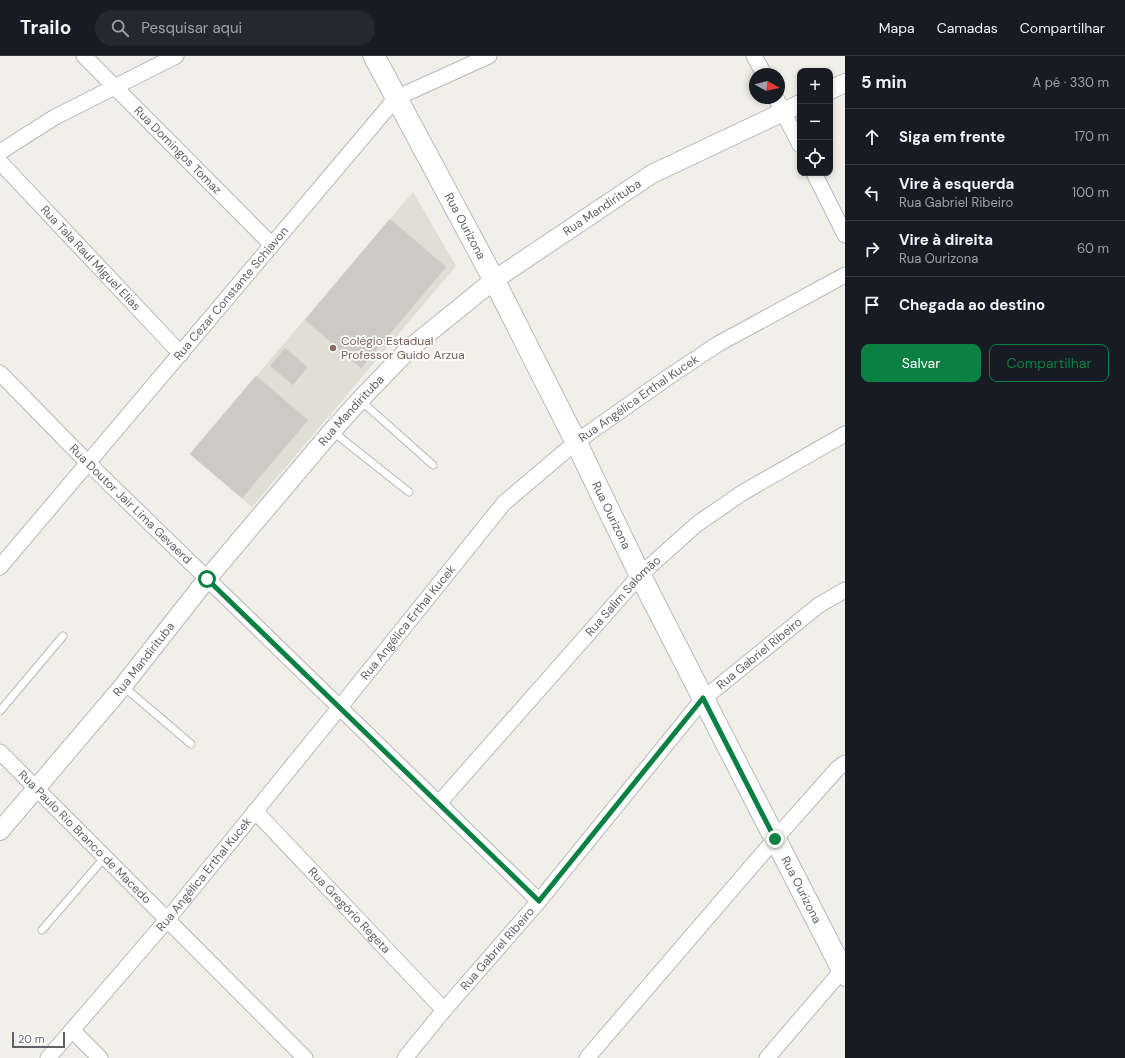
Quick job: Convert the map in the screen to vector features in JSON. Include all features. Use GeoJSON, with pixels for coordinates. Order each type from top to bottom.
{"type":"FeatureCollection","features":[{"type":"Feature","properties":{"kind":"main road","name":"Rua Ourizona"},"geometry":{"type":"LineString","coordinates":[[374,56],[494,280],[576,442],[640,575],[844,971]]}},
{"type":"Feature","properties":{"kind":"street","name":"Rua Domingos Tomaz"},"geometry":{"type":"LineString","coordinates":[[84,56],[272,245]]}},
{"type":"Feature","properties":{"kind":"street"},"geometry":{"type":"LineString","coordinates":[[0,152],[55,117],[176,56]]}},
{"type":"Feature","properties":{"kind":"street","name":"Rua Cezar Constante Schiavon"},"geometry":{"type":"LineString","coordinates":[[2,562],[181,354],[396,98],[490,56]]}},
{"type":"Feature","properties":{"kind":"street"},"geometry":{"type":"LineString","coordinates":[[754,56],[761,68]]}},
{"type":"Feature","properties":{"kind":"street"},"geometry":{"type":"LineString","coordinates":[[833,89],[845,83]]}},
{"type":"Feature","properties":{"kind":"street","name":"Rua Mandirituba"},"geometry":{"type":"LineString","coordinates":[[0,831],[123,686],[207,579],[332,431],[410,348],[494,280],[652,174],[780,105],[797,104]]}},
{"type":"Feature","properties":{"kind":"street"},"geometry":{"type":"LineString","coordinates":[[780,105],[798,140]]}},
{"type":"Feature","properties":{"kind":"street","name":"Rua Tala Raul Miguel Elias"},"geometry":{"type":"LineString","coordinates":[[0,162],[181,354]]}},
{"type":"Feature","properties":{"kind":"street"},"geometry":{"type":"LineString","coordinates":[[816,176],[845,235]]}},
{"type":"Feature","properties":{"kind":"street","name":"Rua Angélica Erthal Kucek"},"geometry":{"type":"LineString","coordinates":[[48,1058],[167,920],[504,503],[576,442],[667,378],[718,344],[845,275]]}},
{"type":"Feature","properties":{"kind":"street","name":"Rua Doutor Jair Lima Gevaerd"},"geometry":{"type":"LineString","coordinates":[[0,372],[88,463],[539,901]]}},
{"type":"Feature","properties":{"kind":"street","name":"Rua Salim Salomão"},"geometry":{"type":"LineString","coordinates":[[439,803],[640,575],[697,524],[742,493],[845,434]]}},
{"type":"Feature","properties":{"kind":"street","name":"Rua Gabriel Ribeiro"},"geometry":{"type":"LineString","coordinates":[[405,1058],[444,1010],[539,901],[703,698],[819,605],[845,590]]}},
{"type":"Feature","properties":{"kind":"street","name":"Rua Paulo Rio Branco de Macedo"},"geometry":{"type":"LineString","coordinates":[[0,752],[305,1058]]}},
{"type":"Feature","properties":{"kind":"street"},"geometry":{"type":"LineString","coordinates":[[588,1058],[775,839],[838,768],[845,763]]}},
{"type":"Feature","properties":{"kind":"street","name":"Rua Gregório Regeta"},"geometry":{"type":"LineString","coordinates":[[255,811],[444,1010]]}},
{"type":"Feature","properties":{"kind":"street"},"geometry":{"type":"LineString","coordinates":[[767,1058],[844,971]]}},
{"type":"Feature","properties":{"kind":"street"},"geometry":{"type":"LineString","coordinates":[[72,1030],[100,1058]]}},
{"type":"Feature","properties":{"kind":"lane"},"geometry":{"type":"LineString","coordinates":[[360,400],[434,465]]}},
{"type":"Feature","properties":{"kind":"lane"},"geometry":{"type":"LineString","coordinates":[[332,431],[409,492]]}},
{"type":"Feature","properties":{"kind":"lane"},"geometry":{"type":"LineString","coordinates":[[0,711],[63,636]]}},
{"type":"Feature","properties":{"kind":"lane"},"geometry":{"type":"LineString","coordinates":[[123,686],[191,744]]}},
{"type":"Feature","properties":{"kind":"lane"},"geometry":{"type":"LineString","coordinates":[[42,930],[105,857]]}},
{"type":"Feature","properties":{"kind":"shaded area","name":"Colégio Estadual Professor Guido Arzua"},"geometry":{"type":"Polygon","coordinates":[[[413,192],[456,266],[252,507],[190,454],[413,192]]]}},
{"type":"Feature","properties":{"kind":"building"},"geometry":{"type":"Polygon","coordinates":[[[390,219],[446,267],[361,368],[305,320],[390,219]]]}},
{"type":"Feature","properties":{"kind":"building"},"geometry":{"type":"Polygon","coordinates":[[[285,348],[307,367],[293,385],[270,366],[285,348]]]}},
{"type":"Feature","properties":{"kind":"building"},"geometry":{"type":"Polygon","coordinates":[[[256,376],[308,420],[242,498],[190,454],[256,376]]]}},
{"type":"Feature","properties":{"kind":"place","name":"Colégio Estadual Professor Guido Arzua"},"geometry":{"type":"Point","coordinates":[333,348]}},
{"type":"Feature","properties":{"kind":"route"},"geometry":{"type":"LineString","coordinates":[[207,579],[539,901],[703,698],[775,839]]}}]}
